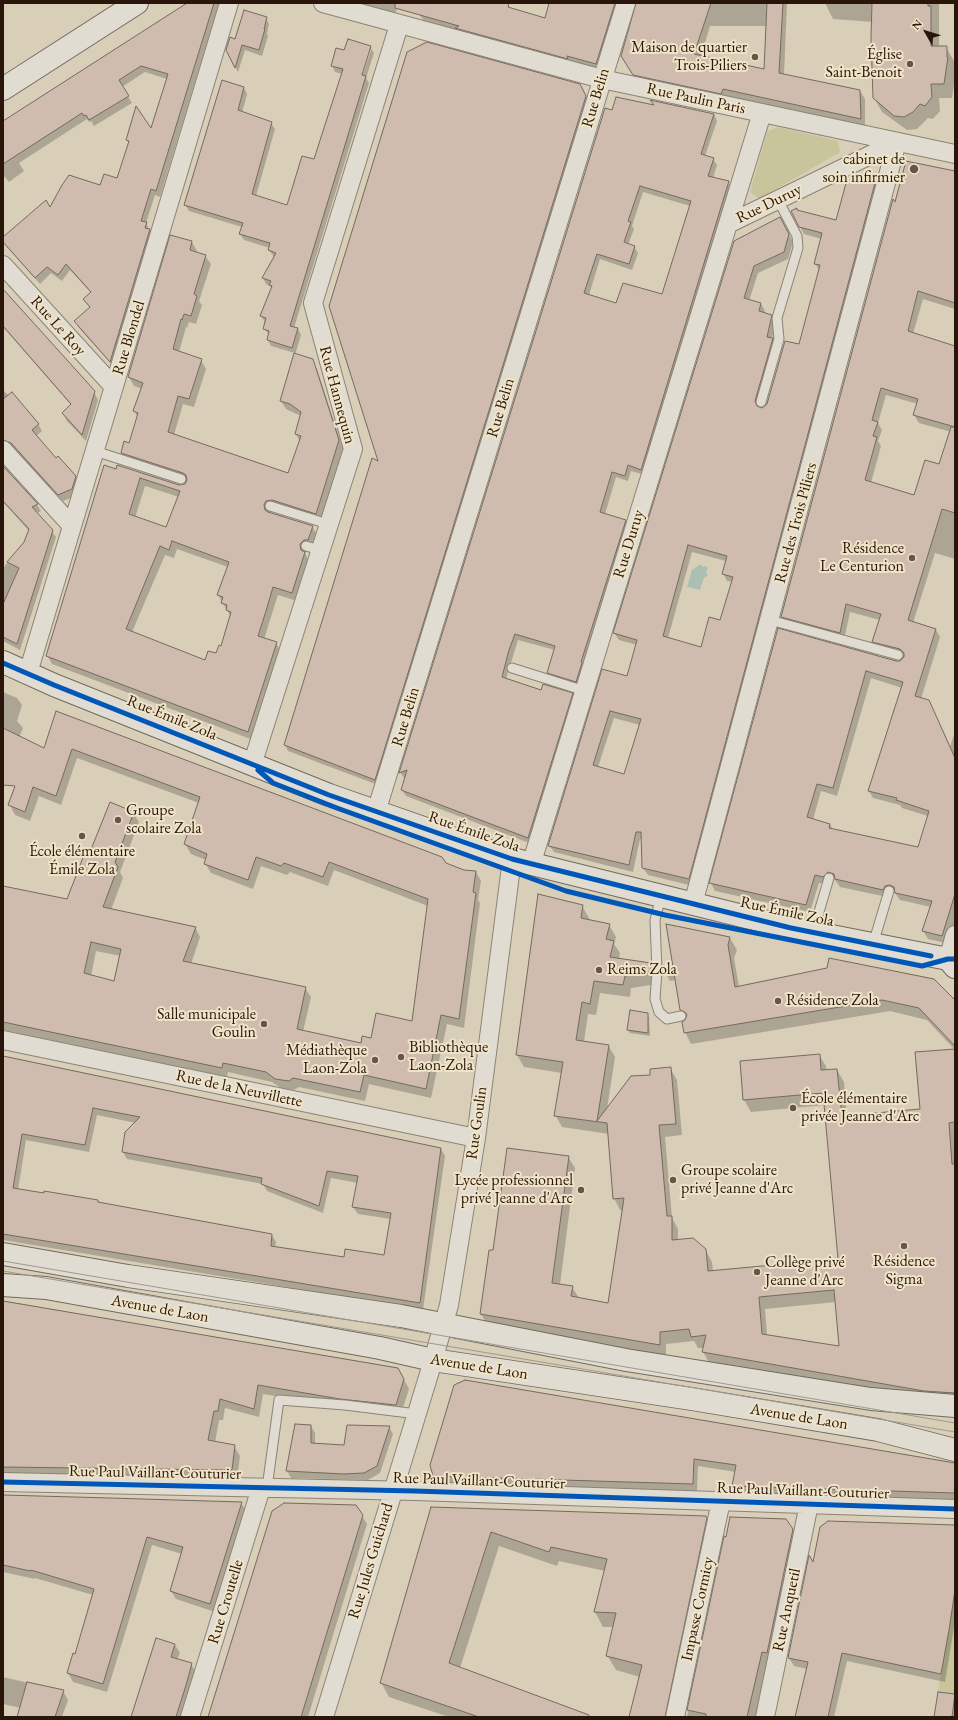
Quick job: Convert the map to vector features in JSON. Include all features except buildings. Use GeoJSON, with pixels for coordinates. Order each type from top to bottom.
{"type":"FeatureCollection","features":[{"type":"Feature","properties":{"kind":"main road"},"geometry":{"type":"LineString","coordinates":[[3,90],[138,3]]}},
{"type":"Feature","properties":{"kind":"main road","name":"Rue Émile Zola"},"geometry":{"type":"LineString","coordinates":[[3,662],[54,685],[376,812],[522,862],[813,932],[953,961]]}},
{"type":"Feature","properties":{"kind":"main road","name":"Avenue de Laon"},"geometry":{"type":"LineString","coordinates":[[3,1254],[128,1276],[401,1316],[650,1364],[871,1399],[955,1406]]}},
{"type":"Feature","properties":{"kind":"main road","name":"Avenue de Laon"},"geometry":{"type":"LineString","coordinates":[[3,1285],[19,1285],[54,1290],[380,1348],[434,1360],[692,1399],[878,1430],[955,1450]]}},
{"type":"Feature","properties":{"kind":"street","name":"Rue Blondel"},"geometry":{"type":"LineString","coordinates":[[28,674],[229,3]]}},
{"type":"Feature","properties":{"kind":"street","name":"Rue Paulin Paris"},"geometry":{"type":"LineString","coordinates":[[323,3],[602,79],[955,154]]}},
{"type":"Feature","properties":{"kind":"street","name":"Rue Belin"},"geometry":{"type":"LineString","coordinates":[[376,812],[626,3]]}},
{"type":"Feature","properties":{"kind":"street","name":"Rue Hannequin"},"geometry":{"type":"LineString","coordinates":[[252,764],[314,548],[328,524],[353,449],[313,303],[399,24]]}},
{"type":"Feature","properties":{"kind":"street","name":"Rue Duruy"},"geometry":{"type":"LineString","coordinates":[[522,862],[584,691],[762,113]]}},
{"type":"Feature","properties":{"kind":"street","name":"Rue Duruy"},"geometry":{"type":"LineString","coordinates":[[728,224],[897,142]]}},
{"type":"Feature","properties":{"kind":"street","name":"Rue des Trois Piliers"},"geometry":{"type":"LineString","coordinates":[[693,904],[897,142]]}},
{"type":"Feature","properties":{"kind":"street","name":"Rue Le Roy"},"geometry":{"type":"LineString","coordinates":[[3,265],[114,387]]}},
{"type":"Feature","properties":{"kind":"street"},"geometry":{"type":"LineString","coordinates":[[3,450],[72,526]]}},
{"type":"Feature","properties":{"kind":"street","name":"Rue Goulin"},"geometry":{"type":"LineString","coordinates":[[434,1360],[449,1305],[522,862]]}},
{"type":"Feature","properties":{"kind":"street"},"geometry":{"type":"LineString","coordinates":[[953,961],[955,935]]}},
{"type":"Feature","properties":{"kind":"street","name":"Rue de la Neuvillette"},"geometry":{"type":"LineString","coordinates":[[3,1040],[476,1138]]}},
{"type":"Feature","properties":{"kind":"street","name":"Rue Jules Guichard"},"geometry":{"type":"LineString","coordinates":[[324,1717],[434,1360]]}},
{"type":"Feature","properties":{"kind":"street","name":"Rue Paul Vaillant-Couturier"},"geometry":{"type":"LineString","coordinates":[[3,1482],[393,1491],[955,1509]]}},
{"type":"Feature","properties":{"kind":"street","name":"Rue Croutelle"},"geometry":{"type":"LineString","coordinates":[[190,1717],[264,1488]]}},
{"type":"Feature","properties":{"kind":"street","name":"Impasse Cormicy"},"geometry":{"type":"LineString","coordinates":[[675,1717],[721,1501]]}},
{"type":"Feature","properties":{"kind":"street","name":"Rue Anquetil"},"geometry":{"type":"LineString","coordinates":[[765,1717],[809,1504]]}},
{"type":"Feature","properties":{"kind":"lane"},"geometry":{"type":"LineString","coordinates":[[761,402],[779,339],[777,318],[798,248],[797,236],[778,200]]}},
{"type":"Feature","properties":{"kind":"lane"},"geometry":{"type":"LineString","coordinates":[[95,451],[181,479]]}},
{"type":"Feature","properties":{"kind":"lane"},"geometry":{"type":"LineString","coordinates":[[270,506],[328,524]]}},
{"type":"Feature","properties":{"kind":"lane"},"geometry":{"type":"LineString","coordinates":[[770,620],[898,654]]}},
{"type":"Feature","properties":{"kind":"lane"},"geometry":{"type":"LineString","coordinates":[[512,668],[584,691]]}},
{"type":"Feature","properties":{"kind":"lane"},"geometry":{"type":"LineString","coordinates":[[813,932],[829,878]]}},
{"type":"Feature","properties":{"kind":"lane"},"geometry":{"type":"LineString","coordinates":[[873,944],[889,891]]}},
{"type":"Feature","properties":{"kind":"lane"},"geometry":{"type":"LineString","coordinates":[[661,896],[655,920],[657,971],[655,999],[659,1012],[667,1019],[681,1016]]}},
{"type":"Feature","properties":{"kind":"lane"},"geometry":{"type":"LineString","coordinates":[[264,1488],[279,1400],[345,1405],[417,1414]]}},
{"type":"Feature","properties":{"kind":"shaded area"},"geometry":{"type":"Polygon","coordinates":[[[778,127],[838,141],[840,152],[759,199],[750,192],[767,132],[778,127]]]}},
{"type":"Feature","properties":{"kind":"shaded area"},"geometry":{"type":"Polygon","coordinates":[[[701,564],[703,567],[706,566],[708,568],[706,572],[708,575],[704,578],[700,590],[687,587],[692,570],[701,564]]]}},
{"type":"Feature","properties":{"kind":"shaded area"},"geometry":{"type":"Polygon","coordinates":[[[955,1590],[955,1694],[938,1692],[955,1590]]]}},
{"type":"Feature","properties":{"kind":"tram line"},"geometry":{"type":"LineString","coordinates":[[3,1261],[955,1423]]}},
{"type":"Feature","properties":{"kind":"tram line"},"geometry":{"type":"LineString","coordinates":[[3,1271],[955,1432]]}},
{"type":"Feature","properties":{"kind":"cycle path"},"geometry":{"type":"LineString","coordinates":[[3,663],[54,685],[329,795],[512,859],[791,928],[931,956]]}},
{"type":"Feature","properties":{"kind":"cycle path"},"geometry":{"type":"LineString","coordinates":[[258,770],[273,783],[337,808],[566,891],[665,915],[922,966],[948,959],[955,959]]}},
{"type":"Feature","properties":{"kind":"cycle path"},"geometry":{"type":"LineString","coordinates":[[3,1482],[415,1491],[955,1509]]}},
{"type":"Feature","properties":{"kind":"place","name":"Maison de quartier Trois-Piliers"},"geometry":{"type":"Point","coordinates":[755,57]}},
{"type":"Feature","properties":{"kind":"place","name":"Église Saint-Benoit"},"geometry":{"type":"Point","coordinates":[910,64]}},
{"type":"Feature","properties":{"kind":"place","name":"cabinet de soin infirmier"},"geometry":{"type":"Point","coordinates":[914,169]}},
{"type":"Feature","properties":{"kind":"place","name":"Résidence Le Centurion"},"geometry":{"type":"Point","coordinates":[912,558]}},
{"type":"Feature","properties":{"kind":"place","name":"Groupe scolaire Zola"},"geometry":{"type":"Point","coordinates":[118,820]}},
{"type":"Feature","properties":{"kind":"place","name":"École élémentaire Émile Zola"},"geometry":{"type":"Point","coordinates":[82,836]}},
{"type":"Feature","properties":{"kind":"place","name":"Reims Zola"},"geometry":{"type":"Point","coordinates":[599,970]}},
{"type":"Feature","properties":{"kind":"place","name":"Résidence Zola"},"geometry":{"type":"Point","coordinates":[778,1001]}},
{"type":"Feature","properties":{"kind":"place","name":"Salle municipale Goulin"},"geometry":{"type":"Point","coordinates":[264,1024]}},
{"type":"Feature","properties":{"kind":"place","name":"Bibliothèque Laon-Zola"},"geometry":{"type":"Point","coordinates":[401,1057]}},
{"type":"Feature","properties":{"kind":"place","name":"Médiathèque Laon-Zola"},"geometry":{"type":"Point","coordinates":[375,1060]}},
{"type":"Feature","properties":{"kind":"place","name":"École élémentaire privée Jeanne d'Arc"},"geometry":{"type":"Point","coordinates":[793,1108]}},
{"type":"Feature","properties":{"kind":"place","name":"Groupe scolaire privé Jeanne d'Arc"},"geometry":{"type":"Point","coordinates":[673,1180]}},
{"type":"Feature","properties":{"kind":"place","name":"Lycée professionnel privé Jeanne d'Arc"},"geometry":{"type":"Point","coordinates":[581,1190]}},
{"type":"Feature","properties":{"kind":"place","name":"Résidence Sigma"},"geometry":{"type":"Point","coordinates":[904,1246]}},
{"type":"Feature","properties":{"kind":"place","name":"Collège privé Jeanne d'Arc"},"geometry":{"type":"Point","coordinates":[757,1272]}}]}
